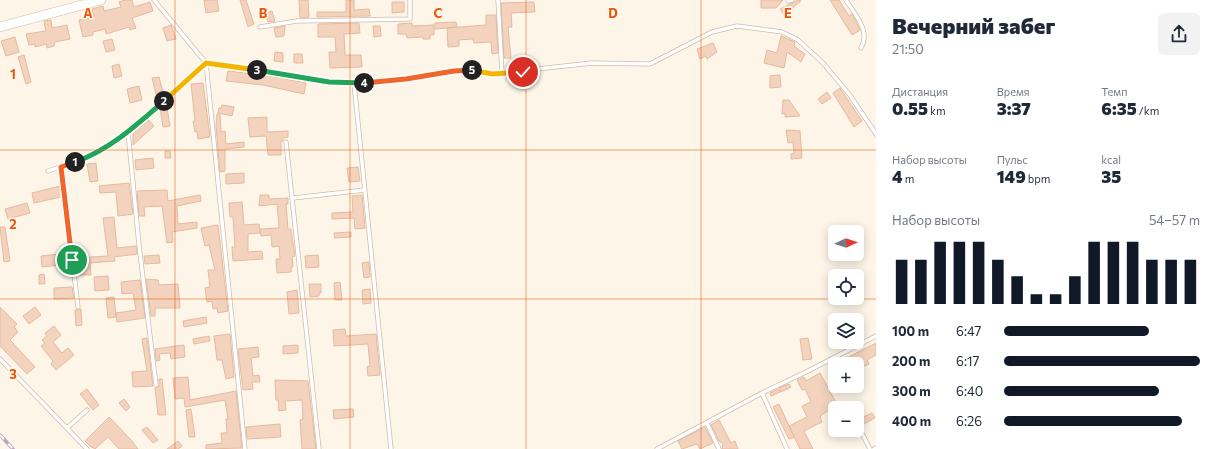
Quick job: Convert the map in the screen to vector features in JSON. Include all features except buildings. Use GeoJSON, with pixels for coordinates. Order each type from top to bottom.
{"type":"FeatureCollection","features":[{"type":"Feature","properties":{"kind":"street"},"geometry":{"type":"LineString","coordinates":[[0,27],[101,0]]}},
{"type":"Feature","properties":{"kind":"lane"},"geometry":{"type":"LineString","coordinates":[[154,0],[206,63],[245,449]]}},
{"type":"Feature","properties":{"kind":"lane"},"geometry":{"type":"LineString","coordinates":[[260,27],[297,21],[410,18],[410,0]]}},
{"type":"Feature","properties":{"kind":"lane"},"geometry":{"type":"LineString","coordinates":[[498,0],[502,73]]}},
{"type":"Feature","properties":{"kind":"lane"},"geometry":{"type":"LineString","coordinates":[[846,0],[863,30],[865,37],[860,48]]}},
{"type":"Feature","properties":{"kind":"lane"},"geometry":{"type":"LineString","coordinates":[[206,63],[329,82],[354,83],[406,79],[468,70],[492,74],[592,63],[650,64],[712,32],[737,26],[782,32],[798,40],[823,62],[850,94],[876,134]]}},
{"type":"Feature","properties":{"kind":"lane"},"geometry":{"type":"LineString","coordinates":[[48,171],[86,158],[120,139],[206,63]]}},
{"type":"Feature","properties":{"kind":"lane"},"geometry":{"type":"LineString","coordinates":[[354,83],[392,449]]}},
{"type":"Feature","properties":{"kind":"lane"},"geometry":{"type":"LineString","coordinates":[[128,132],[139,245],[156,385]]}},
{"type":"Feature","properties":{"kind":"lane"},"geometry":{"type":"LineString","coordinates":[[286,142],[319,449]]}},
{"type":"Feature","properties":{"kind":"lane"},"geometry":{"type":"LineString","coordinates":[[61,167],[78,307]]}},
{"type":"Feature","properties":{"kind":"lane"},"geometry":{"type":"LineString","coordinates":[[293,198],[365,190]]}},
{"type":"Feature","properties":{"kind":"lane"},"geometry":{"type":"LineString","coordinates":[[657,449],[762,392],[806,372],[876,336]]}},
{"type":"Feature","properties":{"kind":"lane"},"geometry":{"type":"LineString","coordinates":[[0,359],[87,449]]}},
{"type":"Feature","properties":{"kind":"lane"},"geometry":{"type":"LineString","coordinates":[[762,392],[787,449]]}},
{"type":"Feature","properties":{"kind":"lane"},"geometry":{"type":"LineString","coordinates":[[67,428],[86,410]]}},
{"type":"Feature","properties":{"kind":"lane"},"geometry":{"type":"LineString","coordinates":[[707,423],[719,449]]}},
{"type":"Feature","properties":{"kind":"lane"},"geometry":{"type":"LineString","coordinates":[[864,437],[870,449]]}},
{"type":"Feature","properties":{"kind":"railway"},"geometry":{"type":"LineString","coordinates":[[0,435],[13,449]]}},
{"type":"Feature","properties":{"kind":"route"},"geometry":{"type":"LineString","coordinates":[[72,260],[61,167],[86,158],[120,139],[206,63],[329,82],[354,83],[406,79],[468,70],[492,74],[523,72]]}}]}
